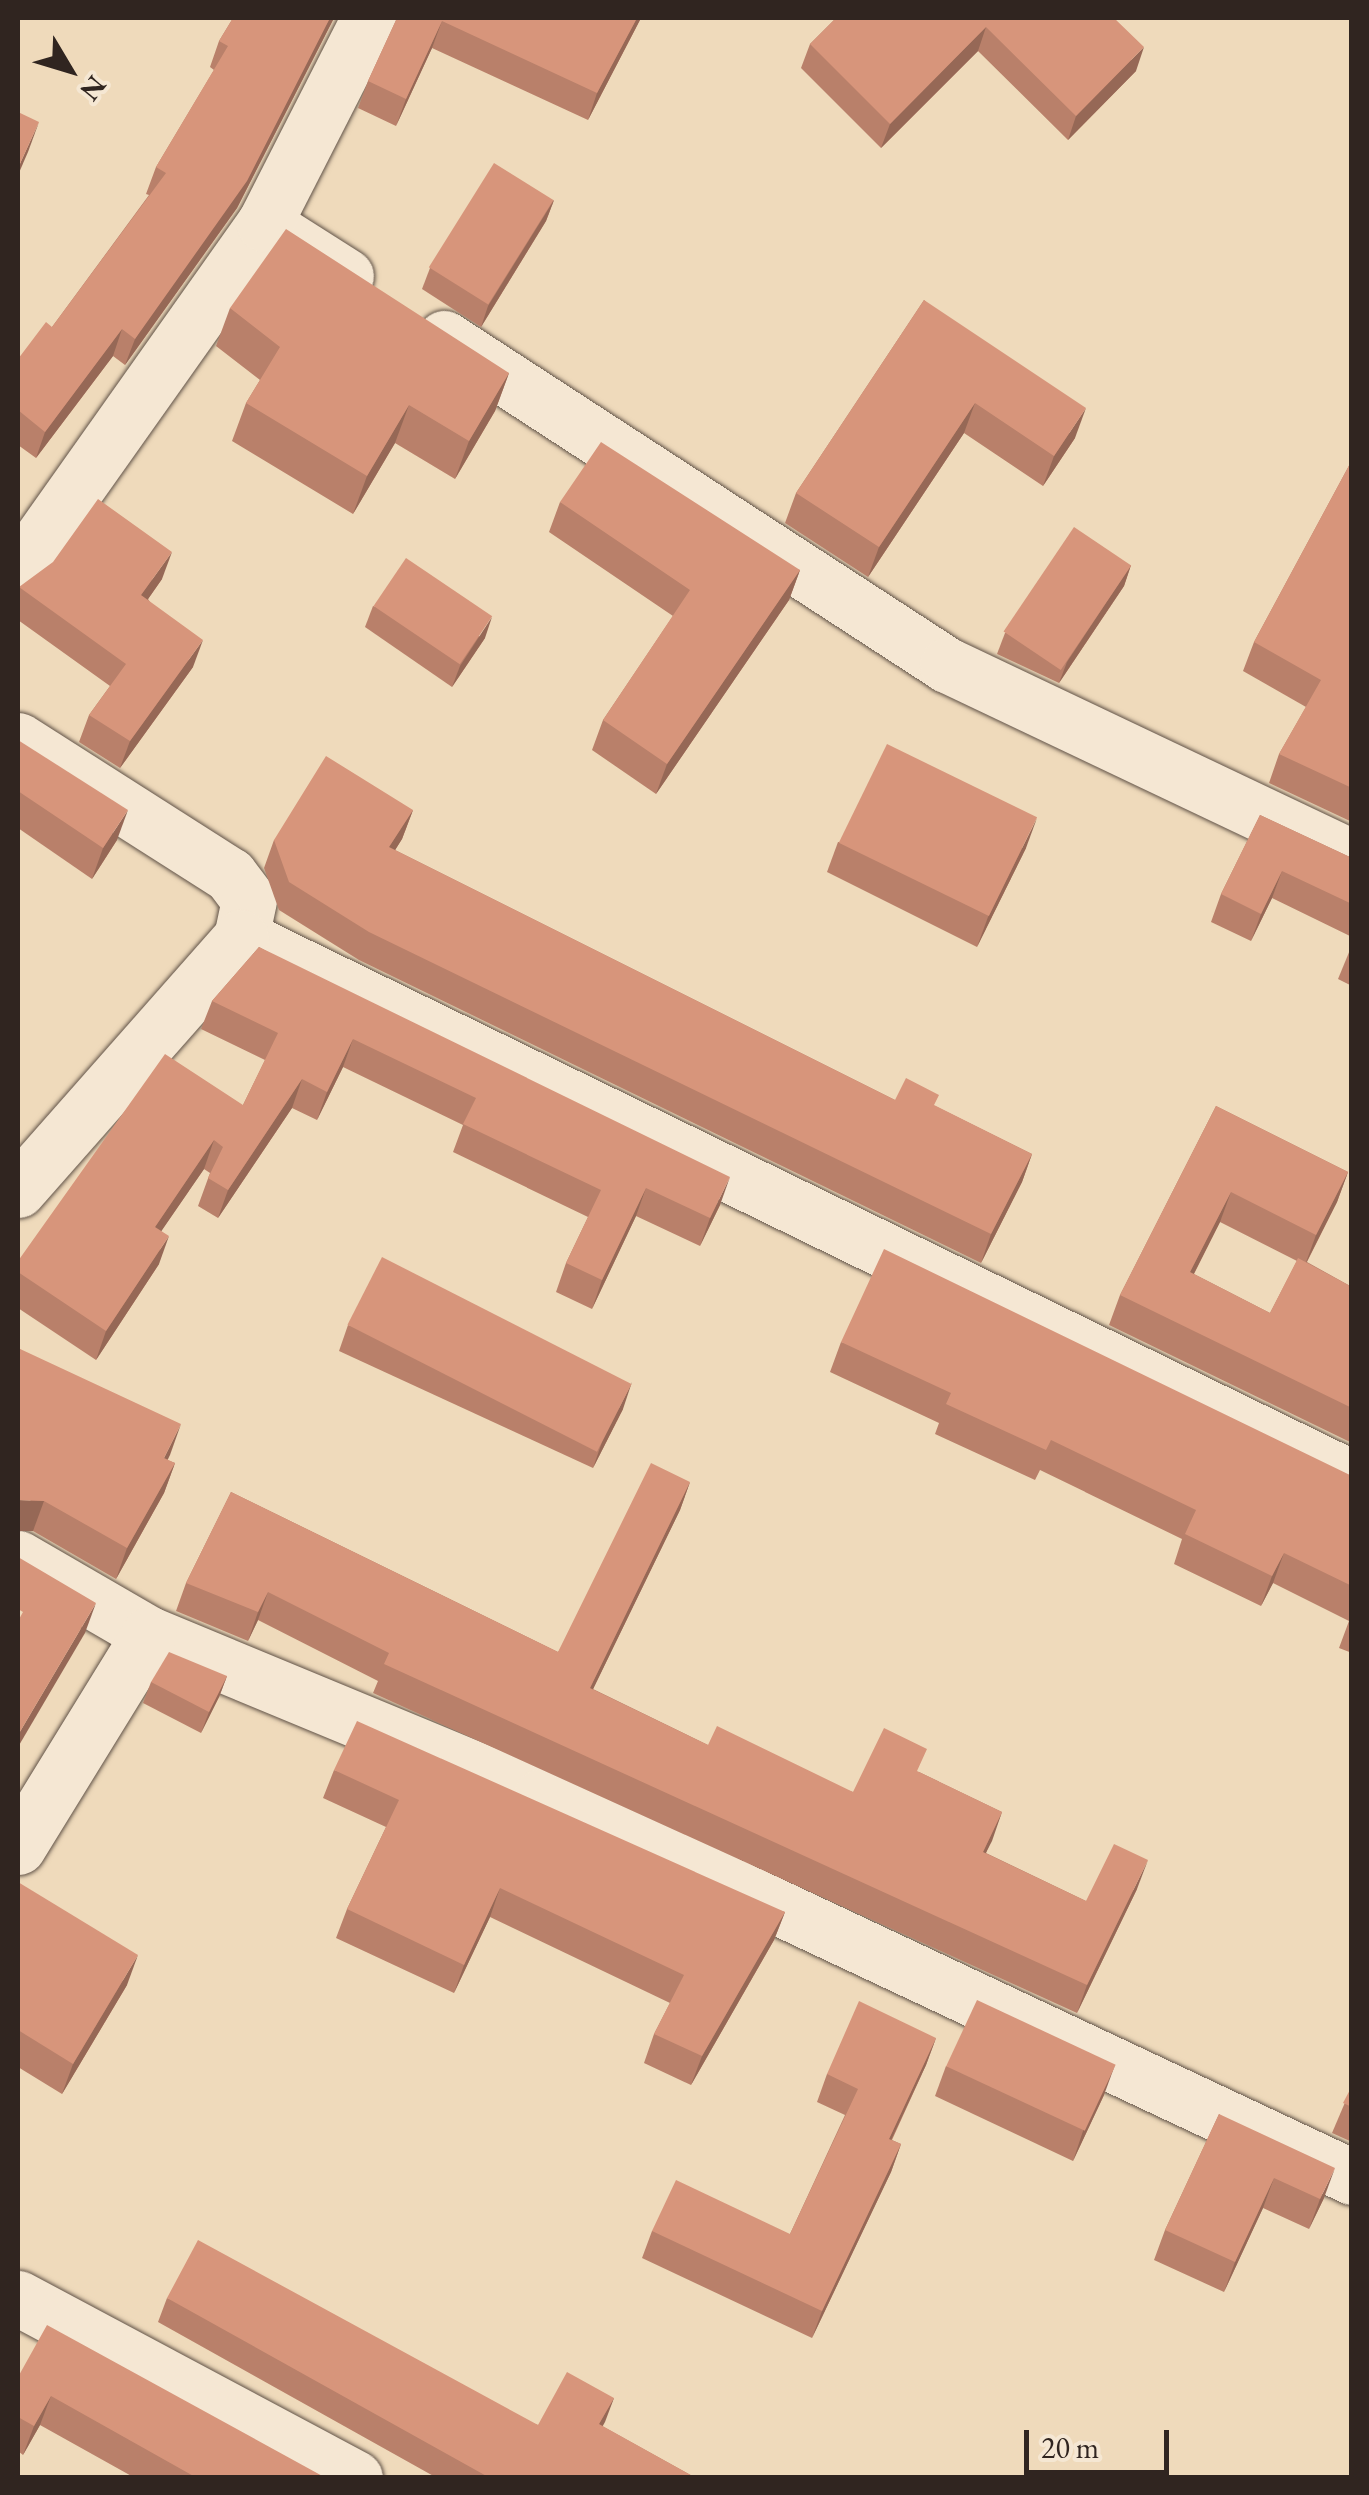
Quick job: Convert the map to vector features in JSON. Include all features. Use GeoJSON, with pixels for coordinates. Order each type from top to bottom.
{"type":"FeatureCollection","features":[{"type":"Feature","properties":{"kind":"street"},"geometry":{"type":"LineString","coordinates":[[18,572],[264,224],[369,18]]}},
{"type":"Feature","properties":{"kind":"street"},"geometry":{"type":"LineString","coordinates":[[264,224],[947,665],[1352,857]]}},
{"type":"Feature","properties":{"kind":"street"},"geometry":{"type":"LineString","coordinates":[[18,740],[230,874],[249,900],[241,937],[18,1190]]}},
{"type":"Feature","properties":{"kind":"street"},"geometry":{"type":"LineString","coordinates":[[241,937],[1352,1478]]}},
{"type":"Feature","properties":{"kind":"street"},"geometry":{"type":"LineString","coordinates":[[18,1558],[149,1634],[541,1796],[1352,2177]]}},
{"type":"Feature","properties":{"kind":"street"},"geometry":{"type":"LineString","coordinates":[[18,1846],[149,1634]]}},
{"type":"Feature","properties":{"kind":"street"},"geometry":{"type":"LineString","coordinates":[[18,2298],[355,2478]]}},
{"type":"Feature","properties":{"kind":"building"},"geometry":{"type":"Polygon","coordinates":[[[233,18],[330,18],[247,181],[135,339],[122,329],[45,432],[18,410],[18,359],[46,322],[52,327],[166,173],[156,167],[228,46],[219,41],[233,18]]]}},
{"type":"Feature","properties":{"kind":"building"},"geometry":{"type":"Polygon","coordinates":[[[397,18],[637,18],[597,93],[442,21],[406,99],[368,81],[397,18]]]}},
{"type":"Feature","properties":{"kind":"building"},"geometry":{"type":"Polygon","coordinates":[[[836,18],[1114,18],[1144,47],[1076,116],[986,27],[890,124],[810,44],[836,18]]]}},
{"type":"Feature","properties":{"kind":"building"},"geometry":{"type":"Polygon","coordinates":[[[18,112],[39,122],[18,168],[18,112]]]}},
{"type":"Feature","properties":{"kind":"building"},"geometry":{"type":"Polygon","coordinates":[[[494,163],[553,200],[488,304],[429,267],[494,163]]]}},
{"type":"Feature","properties":{"kind":"building"},"geometry":{"type":"Polygon","coordinates":[[[286,229],[509,373],[469,441],[409,405],[367,476],[246,403],[280,347],[230,308],[286,229]]]}},
{"type":"Feature","properties":{"kind":"building"},"geometry":{"type":"Polygon","coordinates":[[[924,300],[1086,408],[1054,456],[975,403],[879,547],[796,493],[924,300]]]}},
{"type":"Feature","properties":{"kind":"building"},"geometry":{"type":"Polygon","coordinates":[[[601,442],[800,570],[667,764],[603,720],[690,590],[560,502],[601,442]]]}},
{"type":"Feature","properties":{"kind":"building"},"geometry":{"type":"Polygon","coordinates":[[[1352,460],[1352,788],[1279,754],[1321,680],[1254,642],[1352,460]]]}},
{"type":"Feature","properties":{"kind":"building"},"geometry":{"type":"Polygon","coordinates":[[[98,499],[172,552],[141,595],[203,640],[130,741],[89,715],[126,664],[19,587],[53,562],[98,499]]]}},
{"type":"Feature","properties":{"kind":"building"},"geometry":{"type":"Polygon","coordinates":[[[1074,527],[1131,566],[1061,670],[1004,631],[1074,527]]]}},
{"type":"Feature","properties":{"kind":"building"},"geometry":{"type":"Polygon","coordinates":[[[406,558],[492,616],[460,664],[374,606],[406,558]]]}},
{"type":"Feature","properties":{"kind":"building"},"geometry":{"type":"Polygon","coordinates":[[[18,740],[128,810],[103,848],[18,791],[18,740]]]}},
{"type":"Feature","properties":{"kind":"building"},"geometry":{"type":"Polygon","coordinates":[[[887,744],[1037,817],[989,916],[839,843],[887,744]]]}},
{"type":"Feature","properties":{"kind":"building"},"geometry":{"type":"Polygon","coordinates":[[[326,756],[413,810],[389,847],[895,1100],[906,1078],[939,1095],[934,1105],[1032,1154],[991,1234],[369,932],[289,882],[274,840],[326,756]]]}},
{"type":"Feature","properties":{"kind":"building"},"geometry":{"type":"Polygon","coordinates":[[[1260,815],[1352,858],[1352,904],[1282,871],[1261,914],[1221,894],[1260,815]]]}},
{"type":"Feature","properties":{"kind":"building"},"geometry":{"type":"Polygon","coordinates":[[[259,947],[730,1177],[710,1218],[646,1188],[602,1280],[566,1263],[601,1190],[463,1124],[476,1098],[353,1039],[327,1092],[302,1079],[228,1190],[208,1178],[223,1147],[214,1140],[155,1227],[169,1236],[106,1331],[18,1272],[18,1261],[165,1054],[243,1105],[278,1033],[212,1001],[259,947]]]}},
{"type":"Feature","properties":{"kind":"building"},"geometry":{"type":"Polygon","coordinates":[[[1216,1106],[1348,1172],[1316,1235],[1231,1192],[1190,1272],[1270,1313],[1298,1258],[1352,1287],[1352,1408],[1120,1295],[1216,1106]]]}},
{"type":"Feature","properties":{"kind":"building"},"geometry":{"type":"Polygon","coordinates":[[[884,1249],[1352,1476],[1352,1586],[1284,1553],[1272,1576],[1185,1534],[1196,1510],[1051,1440],[1046,1450],[946,1404],[951,1393],[841,1342],[884,1249]]]}},
{"type":"Feature","properties":{"kind":"building"},"geometry":{"type":"Polygon","coordinates":[[[382,1257],[631,1384],[597,1452],[347,1325],[382,1257]]]}},
{"type":"Feature","properties":{"kind":"building"},"geometry":{"type":"Polygon","coordinates":[[[18,1348],[181,1424],[164,1458],[175,1463],[127,1548],[44,1501],[18,1500],[18,1348]]]}},
{"type":"Feature","properties":{"kind":"building"},"geometry":{"type":"Polygon","coordinates":[[[651,1463],[690,1482],[590,1688],[708,1745],[717,1726],[853,1792],[884,1728],[927,1749],[917,1771],[1002,1812],[983,1852],[1086,1901],[1114,1844],[1148,1860],[1087,1985],[384,1664],[389,1653],[268,1592],[258,1612],[186,1583],[231,1492],[558,1652],[651,1463]]]}},
{"type":"Feature","properties":{"kind":"building"},"geometry":{"type":"Polygon","coordinates":[[[18,1557],[96,1603],[18,1735],[18,1621],[23,1612],[18,1609],[18,1557]]]}},
{"type":"Feature","properties":{"kind":"building"},"geometry":{"type":"Polygon","coordinates":[[[169,1652],[227,1676],[209,1712],[151,1682],[169,1652]]]}},
{"type":"Feature","properties":{"kind":"building"},"geometry":{"type":"Polygon","coordinates":[[[357,1721],[785,1912],[702,2056],[654,2034],[684,1975],[500,1888],[464,1965],[347,1909],[399,1800],[334,1770],[357,1721]]]}},
{"type":"Feature","properties":{"kind":"building"},"geometry":{"type":"Polygon","coordinates":[[[18,1882],[138,1955],[73,2064],[18,2030],[18,1882]]]}},
{"type":"Feature","properties":{"kind":"building"},"geometry":{"type":"Polygon","coordinates":[[[977,2000],[1116,2065],[1085,2131],[946,2066],[977,2000]]]}},
{"type":"Feature","properties":{"kind":"building"},"geometry":{"type":"Polygon","coordinates":[[[859,2001],[936,2038],[889,2139],[901,2144],[822,2311],[652,2231],[676,2180],[790,2234],[858,2089],[827,2074],[859,2001]]]}},
{"type":"Feature","properties":{"kind":"building"},"geometry":{"type":"Polygon","coordinates":[[[1352,2086],[1352,2107],[1343,2103],[1352,2086]]]}},
{"type":"Feature","properties":{"kind":"building"},"geometry":{"type":"Polygon","coordinates":[[[1219,2114],[1335,2168],[1320,2199],[1274,2178],[1235,2262],[1165,2230],[1219,2114]]]}},
{"type":"Feature","properties":{"kind":"building"},"geometry":{"type":"Polygon","coordinates":[[[198,2240],[538,2425],[567,2372],[614,2398],[599,2424],[696,2478],[490,2478],[167,2298],[198,2240]]]}},
{"type":"Feature","properties":{"kind":"building"},"geometry":{"type":"Polygon","coordinates":[[[47,2325],[326,2478],[197,2478],[51,2396],[34,2426],[18,2417],[18,2377],[47,2325]]]}}]}
